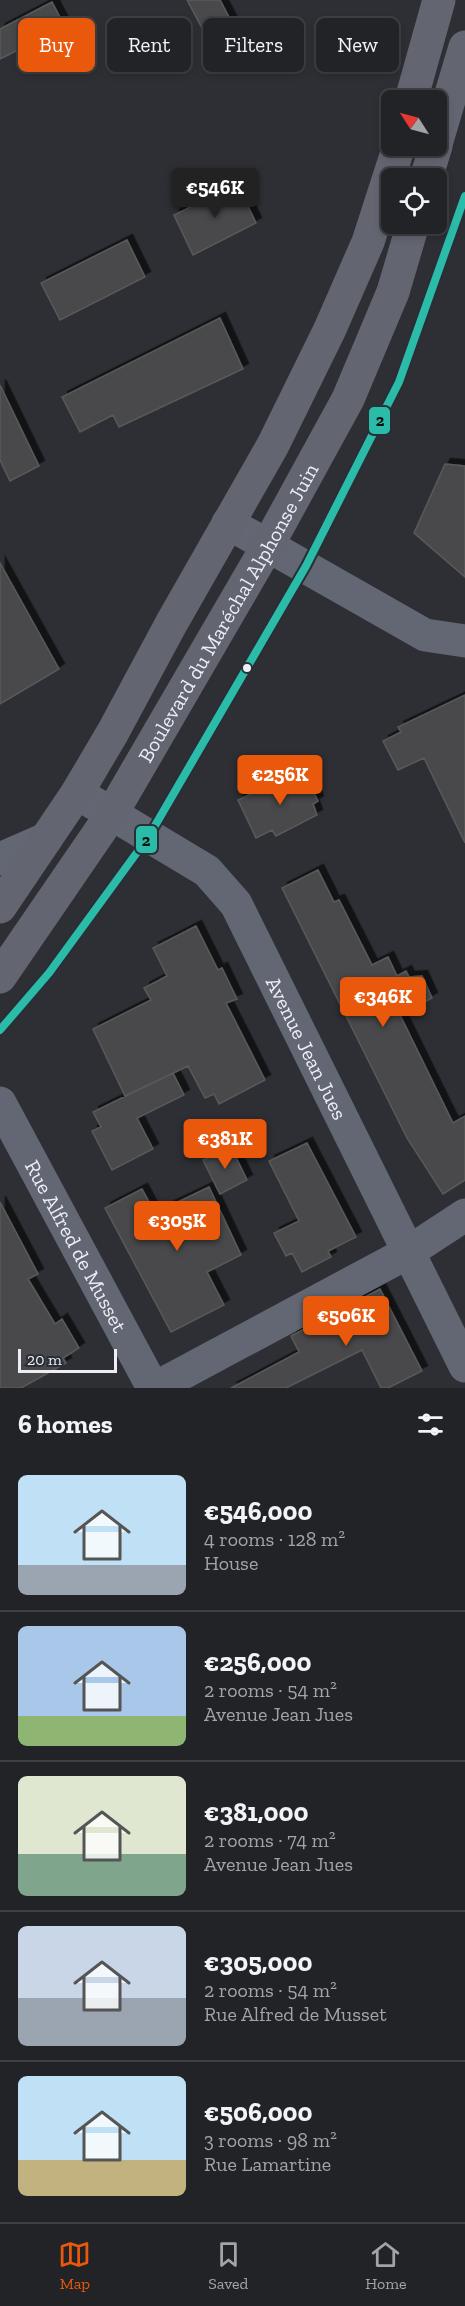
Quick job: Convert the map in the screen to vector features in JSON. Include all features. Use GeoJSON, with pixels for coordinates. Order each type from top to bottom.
{"type":"FeatureCollection","features":[{"type":"Feature","properties":{"kind":"main road"},"geometry":{"type":"LineString","coordinates":[[414,90],[439,0]]}},
{"type":"Feature","properties":{"kind":"main road"},"geometry":{"type":"LineString","coordinates":[[447,108],[465,47]]}},
{"type":"Feature","properties":{"kind":"main road","name":"Boulevard du Maréchal Alphonse Juin"},"geometry":{"type":"LineString","coordinates":[[0,907],[77,793],[273,445],[330,329],[368,242],[396,156]]}},
{"type":"Feature","properties":{"kind":"main road","name":"Boulevard du Maréchal Alphonse Juin"},"geometry":{"type":"LineString","coordinates":[[0,977],[111,815],[268,545],[348,399],[393,292],[410,234]]}},
{"type":"Feature","properties":{"kind":"street"},"geometry":{"type":"LineString","coordinates":[[228,523],[425,635],[465,641]]}},
{"type":"Feature","properties":{"kind":"street","name":"Avenue Jean Jues"},"geometry":{"type":"LineString","coordinates":[[77,793],[207,871],[236,904],[465,1366]]}},
{"type":"Feature","properties":{"kind":"street"},"geometry":{"type":"LineString","coordinates":[[0,859],[46,839]]}},
{"type":"Feature","properties":{"kind":"street","name":"Rue Alfred de Musset"},"geometry":{"type":"LineString","coordinates":[[0,1103],[154,1388]]}},
{"type":"Feature","properties":{"kind":"street"},"geometry":{"type":"LineString","coordinates":[[154,1388],[407,1253],[465,1215]]}},
{"type":"Feature","properties":{"kind":"building"},"geometry":{"type":"Polygon","coordinates":[[[187,0],[220,0],[229,18],[203,18],[203,30],[187,0]]]}},
{"type":"Feature","properties":{"kind":"building"},"geometry":{"type":"Polygon","coordinates":[[[52,2],[60,18],[21,18],[52,2]]]}},
{"type":"Feature","properties":{"kind":"building"},"geometry":{"type":"Polygon","coordinates":[[[18,20],[18,50],[0,59],[0,29],[18,20]]]}},
{"type":"Feature","properties":{"kind":"building"},"geometry":{"type":"Polygon","coordinates":[[[237,184],[256,223],[193,255],[174,215],[237,184]]]}},
{"type":"Feature","properties":{"kind":"building"},"geometry":{"type":"Polygon","coordinates":[[[127,240],[145,277],[60,320],[41,283],[127,240]]]}},
{"type":"Feature","properties":{"kind":"building"},"geometry":{"type":"Polygon","coordinates":[[[220,318],[243,369],[119,427],[113,415],[80,432],[62,397],[220,318]]]}},
{"type":"Feature","properties":{"kind":"building"},"geometry":{"type":"Polygon","coordinates":[[[0,385],[39,466],[10,481],[0,460],[0,385]]]}},
{"type":"Feature","properties":{"kind":"building"},"geometry":{"type":"Polygon","coordinates":[[[445,464],[465,466],[465,577],[414,533],[445,464]]]}},
{"type":"Feature","properties":{"kind":"building"},"geometry":{"type":"Polygon","coordinates":[[[0,563],[59,669],[0,704],[0,563]]]}},
{"type":"Feature","properties":{"kind":"building"},"geometry":{"type":"Polygon","coordinates":[[[465,695],[465,843],[424,758],[398,770],[383,741],[401,732],[398,727],[465,695]]]}},
{"type":"Feature","properties":{"kind":"building"},"geometry":{"type":"Polygon","coordinates":[[[302,770],[318,801],[313,804],[317,815],[276,836],[272,830],[256,838],[238,800],[302,770]]]}},
{"type":"Feature","properties":{"kind":"building"},"geometry":{"type":"Polygon","coordinates":[[[318,870],[334,902],[339,900],[372,965],[388,957],[397,976],[406,971],[409,977],[422,976],[432,998],[400,1015],[453,1123],[465,1116],[465,1180],[443,1194],[407,1138],[282,888],[318,870]]]}},
{"type":"Feature","properties":{"kind":"building"},"geometry":{"type":"Polygon","coordinates":[[[196,926],[218,970],[222,968],[237,999],[226,1003],[265,1080],[219,1104],[214,1094],[205,1098],[188,1066],[125,1096],[93,1029],[151,1000],[144,988],[167,976],[153,948],[196,926]]]}},
{"type":"Feature","properties":{"kind":"building"},"geometry":{"type":"Polygon","coordinates":[[[173,1073],[184,1095],[137,1118],[153,1149],[112,1170],[92,1131],[101,1127],[93,1112],[173,1073]]]}},
{"type":"Feature","properties":{"kind":"building"},"geometry":{"type":"Polygon","coordinates":[[[307,1143],[356,1237],[328,1251],[331,1257],[302,1272],[292,1253],[286,1256],[274,1233],[299,1221],[269,1161],[307,1143]]]}},
{"type":"Feature","properties":{"kind":"building"},"geometry":{"type":"Polygon","coordinates":[[[231,1147],[247,1180],[220,1194],[203,1160],[231,1147]]]}},
{"type":"Feature","properties":{"kind":"building"},"geometry":{"type":"Polygon","coordinates":[[[209,1187],[241,1255],[207,1272],[224,1305],[171,1332],[105,1208],[142,1189],[155,1213],[209,1187]]]}},
{"type":"Feature","properties":{"kind":"building"},"geometry":{"type":"Polygon","coordinates":[[[0,1202],[38,1274],[28,1279],[55,1324],[62,1319],[79,1348],[63,1358],[66,1363],[21,1388],[0,1388],[0,1202]]]}},
{"type":"Feature","properties":{"kind":"building"},"geometry":{"type":"Polygon","coordinates":[[[380,1289],[422,1371],[388,1388],[381,1388],[362,1350],[286,1388],[231,1388],[299,1352],[291,1336],[380,1289]]]}},
{"type":"Feature","properties":{"kind":"transit line","name":"2"},"geometry":{"type":"LineString","coordinates":[[0,1030],[49,973],[149,836],[306,566],[399,382],[465,196]]}}]}
